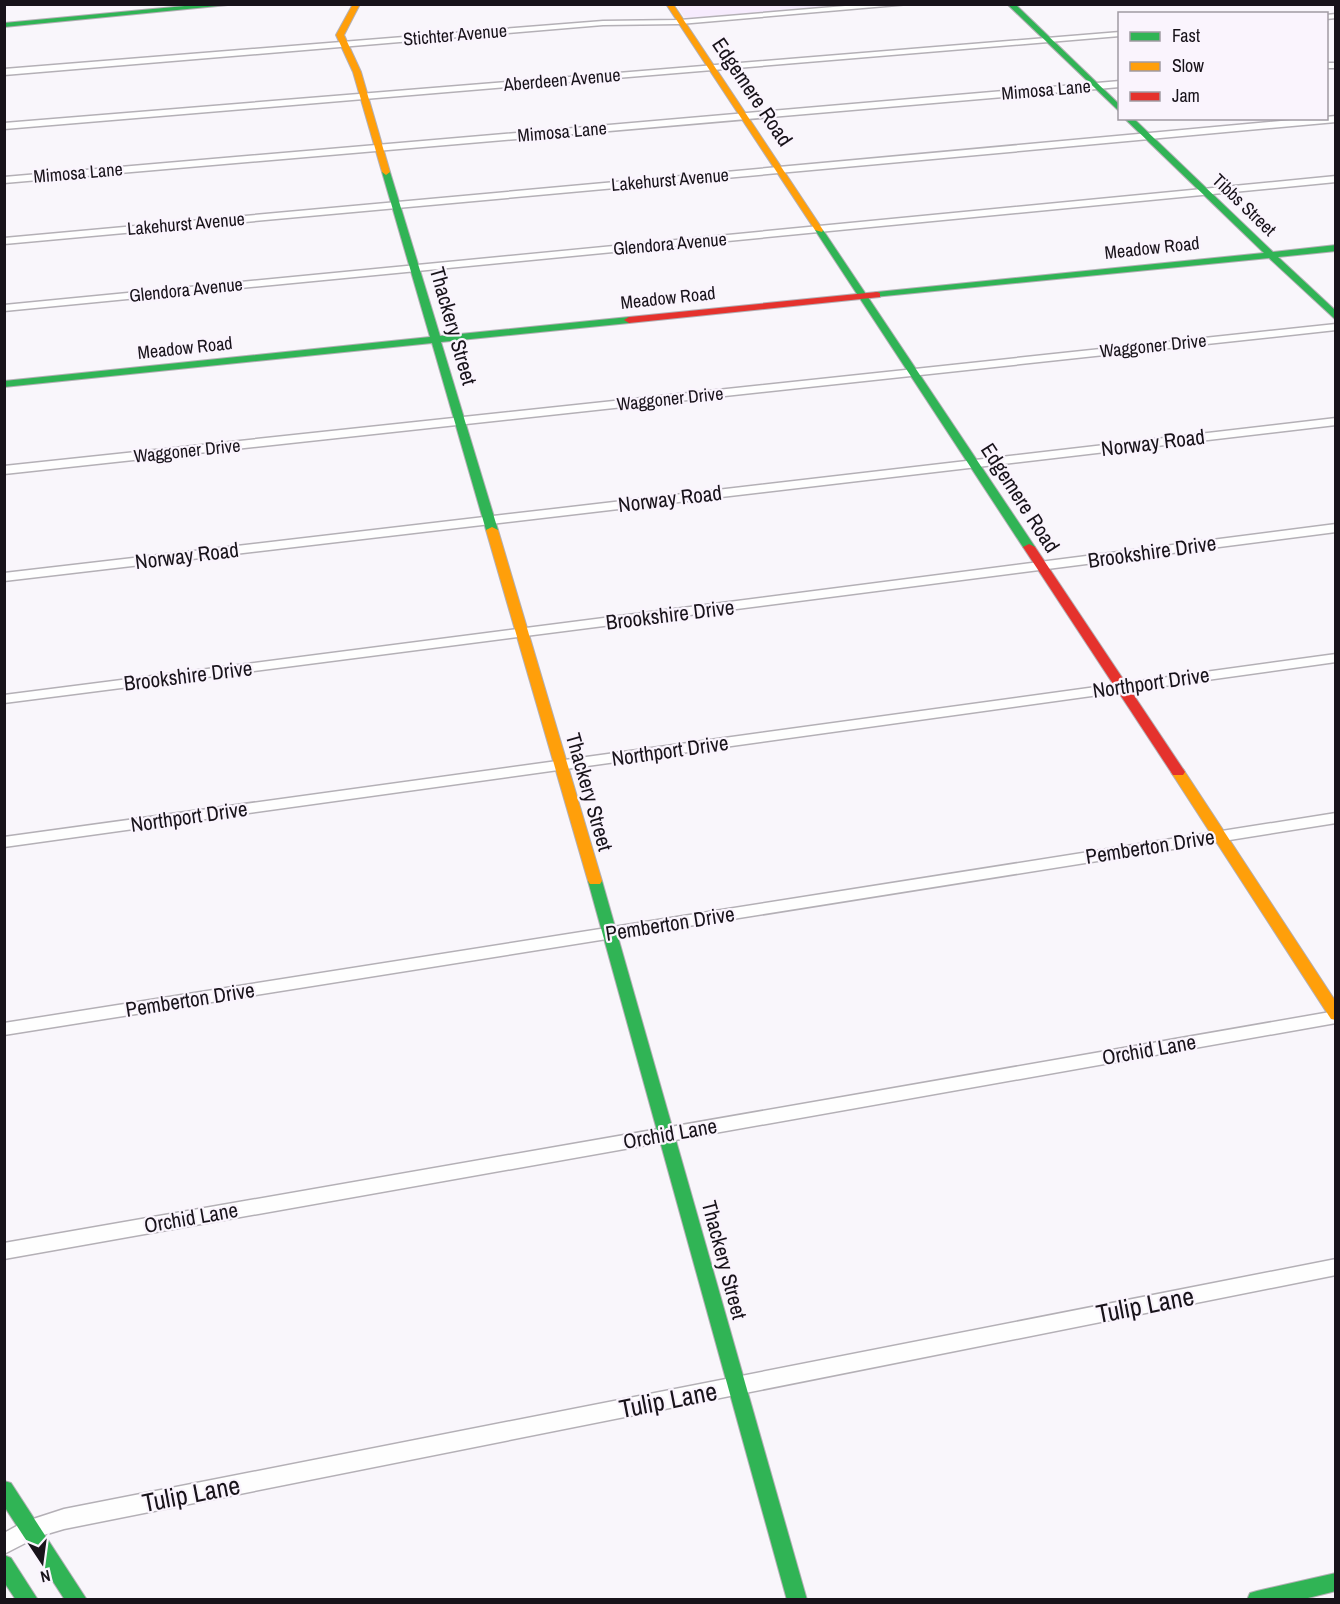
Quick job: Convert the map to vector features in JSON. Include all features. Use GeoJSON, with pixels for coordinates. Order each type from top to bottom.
{"type":"FeatureCollection","features":[{"type":"Feature","properties":{"kind":"street"},"geometry":{"type":"LineString","coordinates":[[4,20],[178,4]]}},
{"type":"Feature","properties":{"kind":"street"},"geometry":{"type":"LineString","coordinates":[[4,25],[235,4]]}},
{"type":"Feature","properties":{"kind":"street"},"geometry":{"type":"LineString","coordinates":[[343,44],[341,31],[357,4]]}},
{"type":"Feature","properties":{"kind":"street","name":"Edgemere Road"},"geometry":{"type":"LineString","coordinates":[[669,4],[820,229],[1335,1016]]}},
{"type":"Feature","properties":{"kind":"street","name":"Stichter Avenue"},"geometry":{"type":"LineString","coordinates":[[4,72],[603,23],[680,22],[905,4]]}},
{"type":"Feature","properties":{"kind":"street"},"geometry":{"type":"LineString","coordinates":[[1010,4],[1118,109]]}},
{"type":"Feature","properties":{"kind":"street","name":"Aberdeen Avenue"},"geometry":{"type":"LineString","coordinates":[[4,126],[1118,34]]}},
{"type":"Feature","properties":{"kind":"street","name":"Thackery Street"},"geometry":{"type":"LineString","coordinates":[[343,44],[354,64],[364,96],[609,934],[797,1599]]}},
{"type":"Feature","properties":{"kind":"street","name":"Mimosa Lane"},"geometry":{"type":"LineString","coordinates":[[4,180],[1118,84]]}},
{"type":"Feature","properties":{"kind":"street","name":"Tibbs Street"},"geometry":{"type":"LineString","coordinates":[[1130,120],[1335,317]]}},
{"type":"Feature","properties":{"kind":"street","name":"Lakehurst Avenue"},"geometry":{"type":"LineString","coordinates":[[4,241],[1324,120]]}},
{"type":"Feature","properties":{"kind":"street","name":"Glendora Avenue"},"geometry":{"type":"LineString","coordinates":[[4,308],[1335,179]]}},
{"type":"Feature","properties":{"kind":"street","name":"Meadow Road"},"geometry":{"type":"LineString","coordinates":[[4,384],[1335,248]]}},
{"type":"Feature","properties":{"kind":"street","name":"Waggoner Drive"},"geometry":{"type":"LineString","coordinates":[[4,470],[1335,327]]}},
{"type":"Feature","properties":{"kind":"street","name":"Norway Road"},"geometry":{"type":"LineString","coordinates":[[4,577],[1335,421]]}},
{"type":"Feature","properties":{"kind":"street","name":"Brookshire Drive"},"geometry":{"type":"LineString","coordinates":[[4,699],[1335,528]]}},
{"type":"Feature","properties":{"kind":"street","name":"Northport Drive"},"geometry":{"type":"LineString","coordinates":[[4,842],[1335,658]]}},
{"type":"Feature","properties":{"kind":"street","name":"Pemberton Drive"},"geometry":{"type":"LineString","coordinates":[[4,1029],[1335,818]]}},
{"type":"Feature","properties":{"kind":"street","name":"Orchid Lane"},"geometry":{"type":"LineString","coordinates":[[4,1251],[1335,1016]]}},
{"type":"Feature","properties":{"kind":"street","name":"Tulip Lane"},"geometry":{"type":"LineString","coordinates":[[4,1544],[32,1529],[75,1516],[1335,1267]]}},
{"type":"Feature","properties":{"kind":"street"},"geometry":{"type":"LineString","coordinates":[[4,1489],[76,1599]]}},
{"type":"Feature","properties":{"kind":"street"},"geometry":{"type":"LineString","coordinates":[[4,1564],[28,1599]]}},
{"type":"Feature","properties":{"kind":"street"},"geometry":{"type":"LineString","coordinates":[[1257,1599],[1335,1582]]}},
{"type":"Feature","properties":{"kind":"shaded area"},"geometry":{"type":"Polygon","coordinates":[[[676,5],[861,5],[685,18],[676,5]]]}},
{"type":"Feature","properties":{"kind":"traffic: fast"},"geometry":{"type":"LineString","coordinates":[[4,25],[235,4]]}},
{"type":"Feature","properties":{"kind":"traffic: fast"},"geometry":{"type":"LineString","coordinates":[[1010,4],[1118,108]]}},
{"type":"Feature","properties":{"kind":"traffic: fast"},"geometry":{"type":"LineString","coordinates":[[1130,120],[1336,317]]}},
{"type":"Feature","properties":{"kind":"traffic: fast"},"geometry":{"type":"LineString","coordinates":[[386,172],[492,530]]}},
{"type":"Feature","properties":{"kind":"traffic: fast"},"geometry":{"type":"LineString","coordinates":[[819,230],[1029,547]]}},
{"type":"Feature","properties":{"kind":"traffic: fast"},"geometry":{"type":"LineString","coordinates":[[877,295],[1336,248]]}},
{"type":"Feature","properties":{"kind":"traffic: fast"},"geometry":{"type":"LineString","coordinates":[[4,384],[629,320]]}},
{"type":"Feature","properties":{"kind":"traffic: fast"},"geometry":{"type":"LineString","coordinates":[[595,881],[797,1600]]}},
{"type":"Feature","properties":{"kind":"traffic: fast"},"geometry":{"type":"LineString","coordinates":[[4,1489],[77,1600]]}},
{"type":"Feature","properties":{"kind":"traffic: fast"},"geometry":{"type":"LineString","coordinates":[[4,1564],[28,1600]]}},
{"type":"Feature","properties":{"kind":"traffic: fast"},"geometry":{"type":"LineString","coordinates":[[1257,1600],[1336,1582]]}},
{"type":"Feature","properties":{"kind":"traffic: slow"},"geometry":{"type":"LineString","coordinates":[[357,4],[340,35],[357,72],[386,172]]}},
{"type":"Feature","properties":{"kind":"traffic: slow"},"geometry":{"type":"LineString","coordinates":[[669,4],[819,230]]}},
{"type":"Feature","properties":{"kind":"traffic: slow"},"geometry":{"type":"LineString","coordinates":[[492,530],[595,881]]}},
{"type":"Feature","properties":{"kind":"traffic: slow"},"geometry":{"type":"LineString","coordinates":[[1178,772],[1336,1015]]}},
{"type":"Feature","properties":{"kind":"traffic: jam"},"geometry":{"type":"LineString","coordinates":[[629,320],[877,295]]}},
{"type":"Feature","properties":{"kind":"traffic: jam"},"geometry":{"type":"LineString","coordinates":[[1029,547],[1178,772]]}}]}
